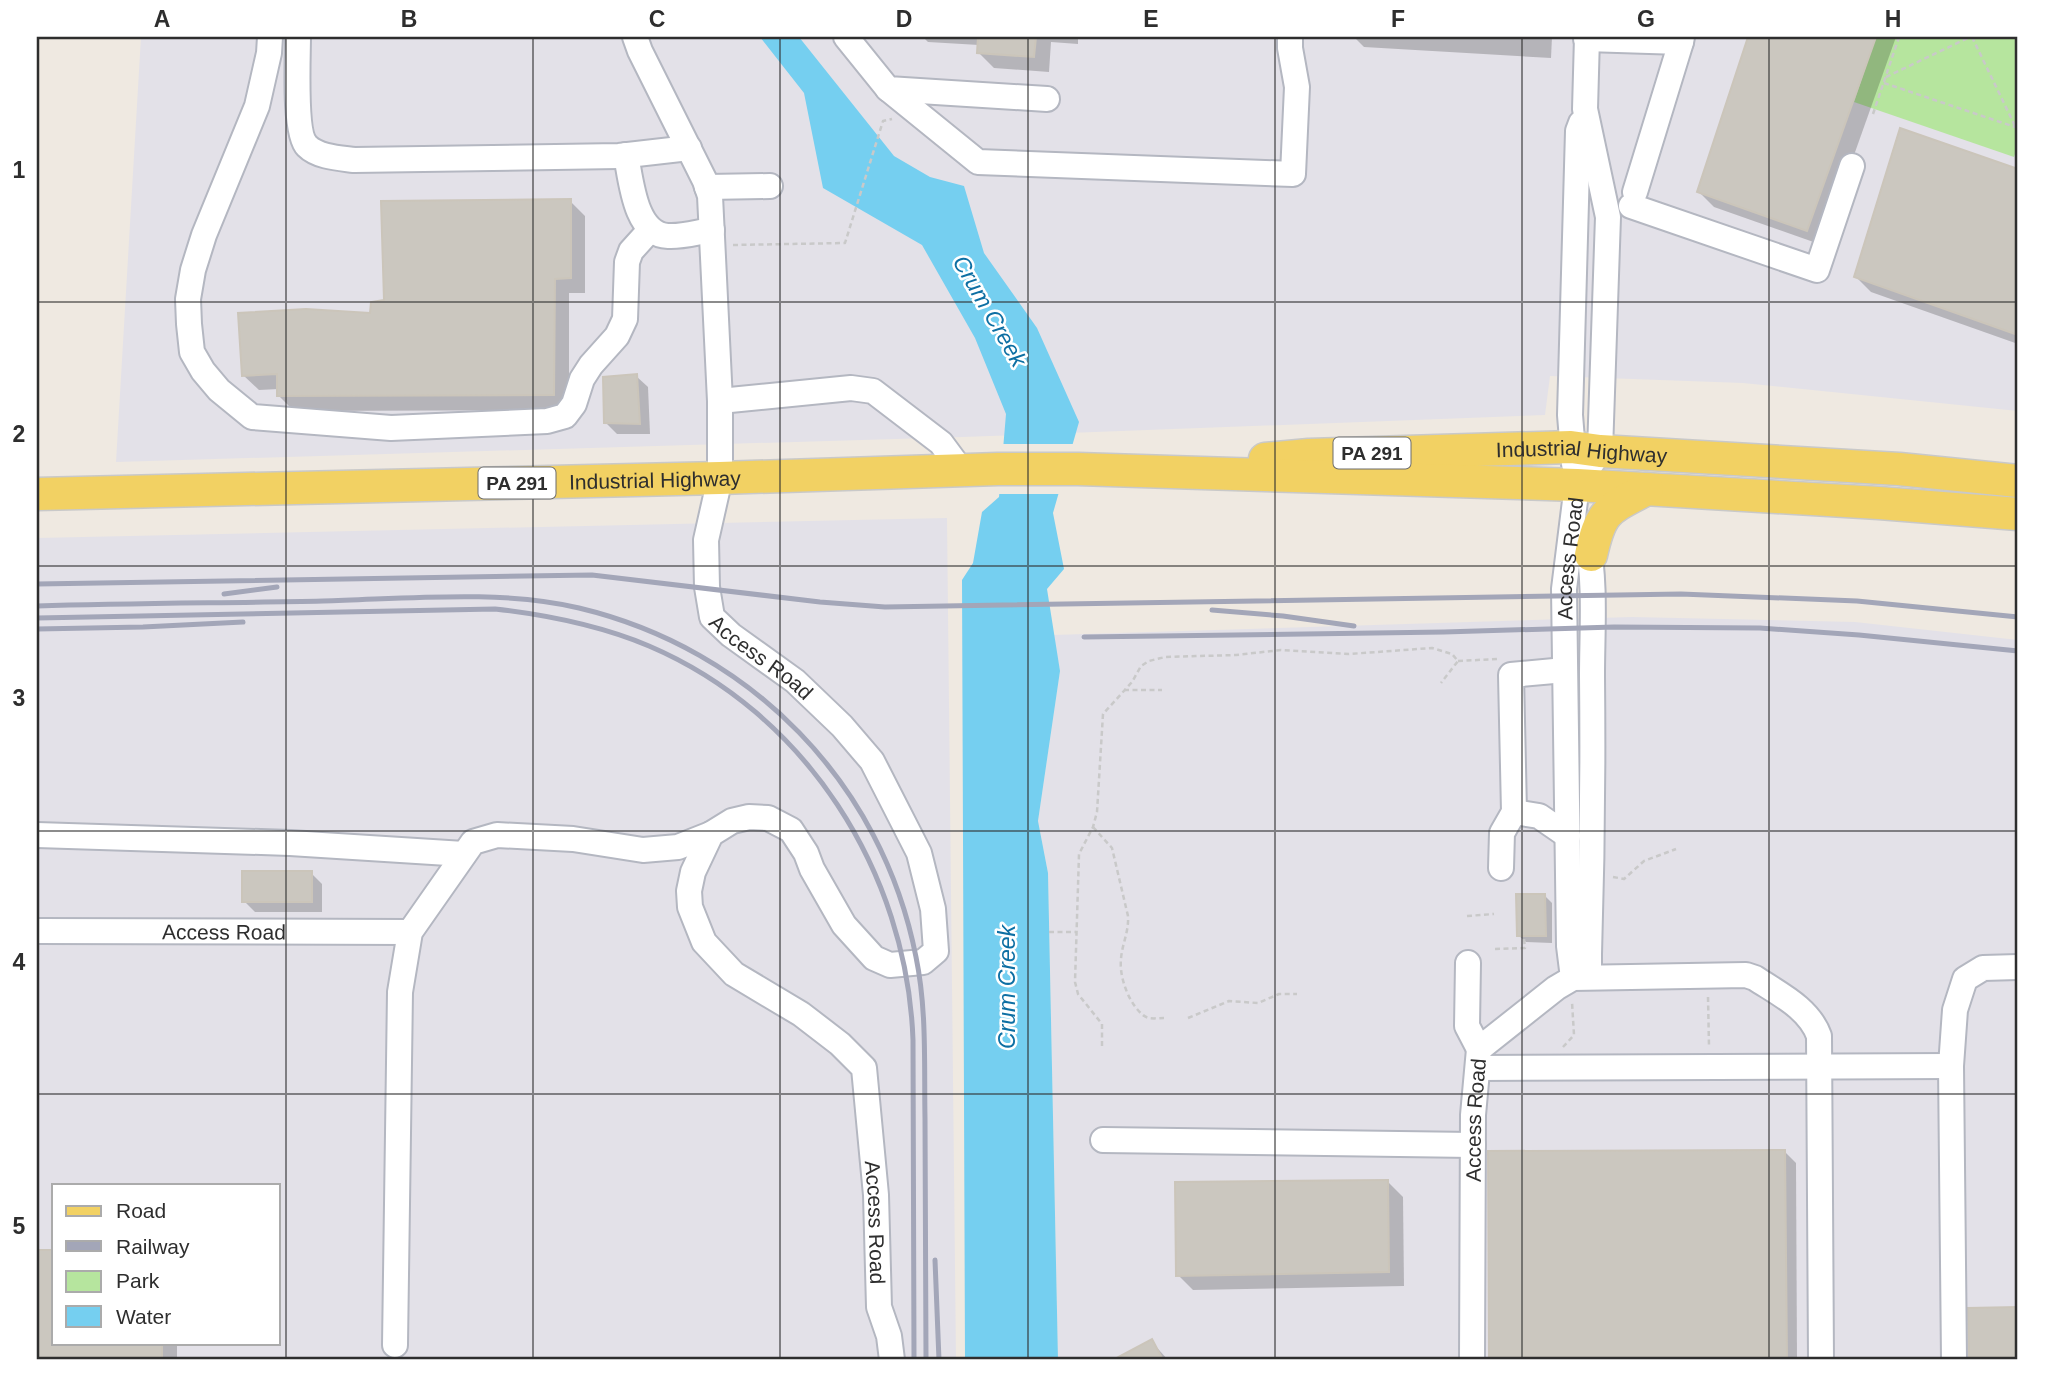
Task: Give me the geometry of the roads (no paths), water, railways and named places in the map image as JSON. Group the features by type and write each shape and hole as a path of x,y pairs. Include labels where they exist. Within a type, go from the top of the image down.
{"main road":[{"name":"Industrial Highway","path":"1145,471 1308,455 1586,449 1899,469 2018,481"},
{"name":"Industrial Highway","path":"37,494 1079,469 1577,485 2018,514"},
{"path":"1591,555 1598,524 1613,506 1647,489"}],"lane":[{"path":"270,37 257,106 204,235 188,299 192,352 219,390 252,417 391,428 547,421 565,416 574,404 582,379 617,336 625,319 627,262 631,251 650,230"},
{"path":"298,37 299,129 306,145 324,155 354,160 626,155 689,148"},
{"name":"Access Road","path":"395,1345 400,992 410,932 473,842 497,835 573,839 643,850 678,847 711,834 732,821 749,817 768,818 791,831 806,853 812,869 844,925 874,958 890,965 923,962 936,951 933,909 919,853 872,761 842,726 795,681 731,635 712,617 707,587 706,540 720,478 719,238 707,187 635,37"},
{"path":"846,37 888,89 978,162 1293,174 1297,88 1290,37"},
{"path":"1577,485 1586,449 1608,217 1585,109 1587,38 1681,39 1633,199 1817,270 1852,166"},
{"path":"888,89 1047,99"},
{"path":"626,155 635,203 650,230 666,236 719,238"},
{"path":"707,187 770,186"},
{"path":"720,401 851,388 873,391 941,443 961,470"},
{"name":"Access Road","path":"1472,1360 1473,1145 1478,1059 1556,988 1579,984 1589,968 1593,817 1591,555 1577,485"},
{"name":"Access Road","path":"1577,485 1564,589 1569,946 1579,984"},
{"path":"1501,868 1502,832 1514,812 1511,675 1565,670"},
{"path":"1514,812 1539,816 1568,826 1593,817"},
{"name":"Access Road","path":"711,834 693,872 689,891 690,907 704,942 734,974 801,1014 840,1044 864,1068 876,1195 879,1307 889,1336 892,1360"},
{"path":"37,835 464,853"},
{"name":"Access Road","path":"37,931 410,932"},
{"path":"1468,963 1467,1026 1478,1059 1951,1066"},
{"path":"1954,1360 1951,1066 1955,1010 1965,979 1983,968 2018,967"},
{"path":"1579,984 1746,975 1755,978 1799,1009 1814,1023 1819,1036 1821,1360"},
{"path":"1103,1140 1473,1145"}],"water":[{"name":"Crum Creek","path":"760,37 799,37 894,156 930,177 964,186 984,253 1037,328 1079,422 1053,513 1064,569 1047,589 1060,671 1038,821 1048,873 1058,1360 965,1360 962,580 973,563 982,512 999,497 1006,414 975,338 922,245 823,188 804,93"}],"railway":[{"path":"37,584 592,575 885,607 1681,594 1857,601 2018,617"},
{"path":"224,594 277,587"},
{"path":"37,606 452,597 549,602 579,608 641,628 699,655 752,691 799,733 840,781 873,835 899,894 916,957 924,1038 926,1360"},
{"path":"37,618 495,609 515,611 592,627 649,646 705,675 756,712 800,756 838,805 868,859 891,917 906,978 913,1040 914,1360"},
{"path":"1212,610 1354,626"},
{"path":"37,629 243,622"},
{"path":"1084,637 1614,627 1760,628 2018,651"},
{"path":"935,1260 939,1360"}]}
